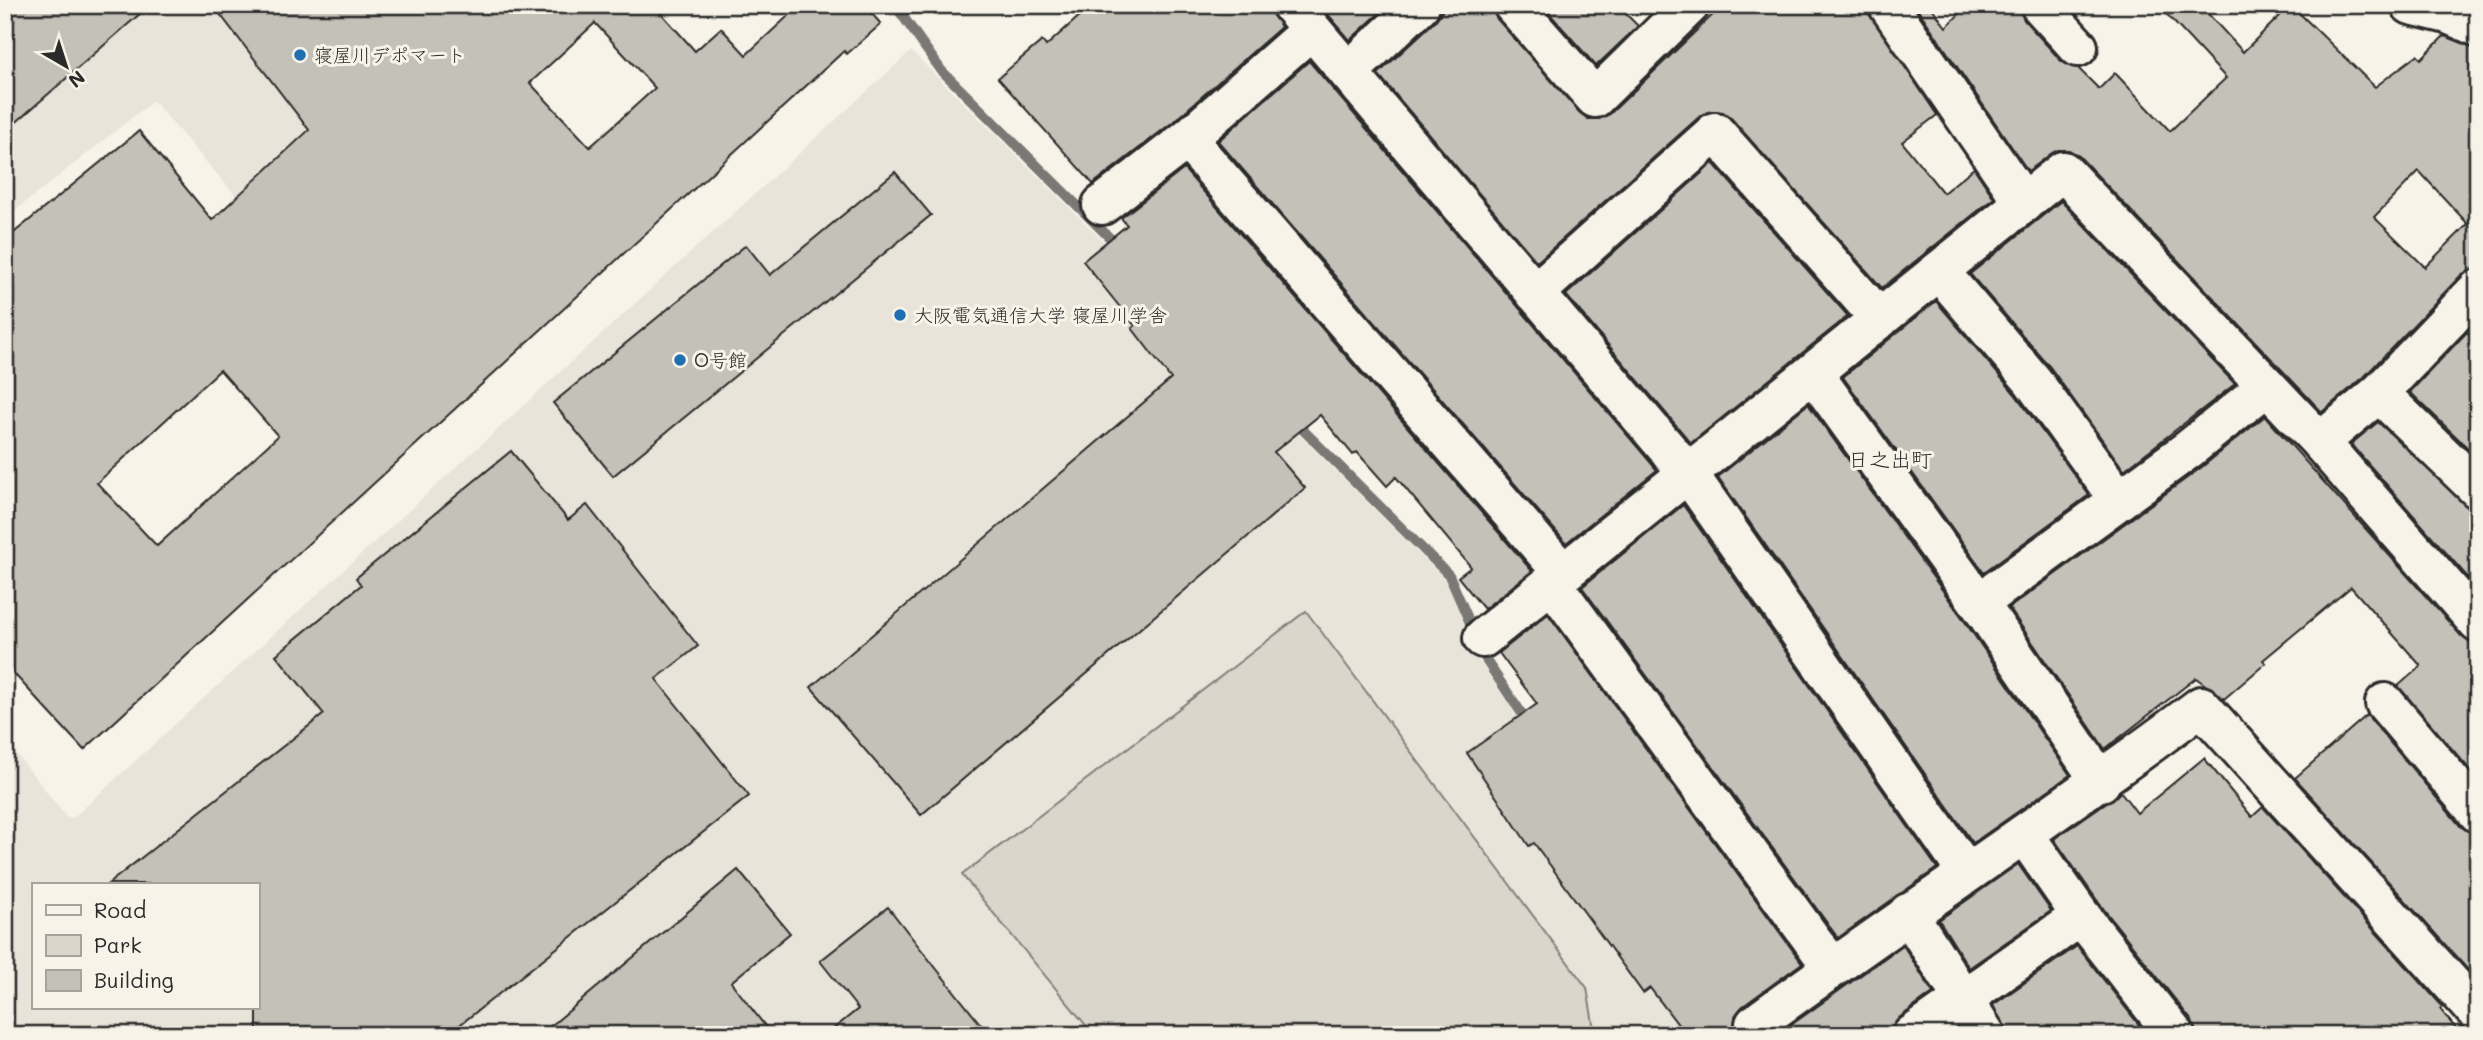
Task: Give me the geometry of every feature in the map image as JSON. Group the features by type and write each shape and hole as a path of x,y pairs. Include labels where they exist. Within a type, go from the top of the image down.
{"street":[{"path":"1348,72 1420,5"},
{"path":"1513,5 1595,99 1690,5"},
{"path":"1888,5 2024,203"},
{"path":"2040,5 2078,47"},
{"path":"2411,5 2448,14 2478,27"},
{"path":"1102,205 1187,139 1301,17 1688,473 1967,873"},
{"path":"1535,293 1715,132 1880,319"},
{"path":"1187,139 1558,578 1832,967"},
{"path":"1483,638 2063,172 2320,442 2478,623"},
{"path":"1939,271 2032,380 2119,500"},
{"path":"2320,442 2379,393 2478,289"},
{"path":"1813,373 1979,603 2101,782"},
{"path":"1979,603 2267,386"},
{"path":"2379,393 2474,477"},
{"path":"2385,703 2478,813"},
{"path":"1755,1024 1908,913 2101,782 2201,706 2477,1010"},
{"path":"2024,834 2081,916 2175,1035"},
{"path":"1908,913 1986,1035"},
{"path":"1912,1035 2081,916"}],"shaded area":[{"path":"5,5 436,5 237,197 153,101 5,219"},
{"name":"大阪電気通信大学 寝屋川学舎","path":"911,51 1446,580 1479,661 1738,1035 5,1035 5,739 67,818 74,817"}],"green space":[{"path":"1306,611 1587,988 1595,1035 1094,1035 962,875"}],"building":[{"path":"5,5 150,5 5,132"},
{"path":"213,5 654,5 695,51 721,28 746,55 800,5 864,5 881,24 847,54 844,51 84,750 5,664 5,240 139,131 212,220 309,130","holes":["595,23 655,88 590,147 530,83","220,370 278,436 157,546 97,483"]},
{"path":"1092,5 1270,5 1281,27 1173,122 1093,184 998,78 1042,41 1046,46"},
{"path":"1320,5 1388,5 1350,40"},
{"path":"1447,5 1492,5 1497,19 1588,119 1599,119 1610,114 1723,5 1866,8 1937,115 1902,142 1943,193 1974,168 1994,198 1882,288 1731,118 1723,112 1711,111 1700,116 1537,262 1378,74 1435,21"},
{"path":"1542,5 1617,5 1638,26 1596,66"},
{"path":"1915,5 1930,5 1946,27 1969,5 2019,5 2024,20 2062,62 2078,68 2099,89 2115,73 2170,131 2226,78 2158,5 2200,5 2243,52 2291,5 2375,87 2417,55 2421,59 2444,36 2478,48 2478,268 2462,274 2364,377 2322,412 2079,156 2069,150 2058,150 2028,171","holes":["2419,171 2468,224 2425,267 2374,217"]},
{"path":"1309,61 1657,470 1566,543 1218,141"},
{"path":"1713,163 1848,316 1691,443 1566,295"},
{"path":"1184,169 1532,571 1484,609 1458,577 1471,567 1396,477 1387,486 1357,452 1353,455 1320,415 1274,452 1305,488 921,815 811,687 1171,379 1132,328 1135,326 1083,261 1127,225 1121,218"},
{"name":"O号館","path":"895,172 931,215 613,476 553,403 746,245 770,275"},
{"path":"2061,201 2235,384 2124,470 2050,367 1970,274"},
{"path":"1936,301 2015,394 2089,495 1984,572 1843,377"},
{"path":"2467,332 2478,342 2478,448 2473,453 2410,392"},
{"path":"1808,404 1961,616 2070,775 1973,843 1718,477"},
{"path":"2265,416 2462,637 2478,644 2478,779 2398,686 2421,666 2351,587 2263,660 2266,663 2224,699 2196,678 2105,749 2009,608 2202,467"},
{"path":"2378,422 2478,515 2478,589 2351,444"},
{"path":"511,451 568,520 587,505 698,646 656,679 749,796 447,1035 257,1035 259,883 109,883 324,714 276,655 361,585 356,578"},
{"path":"1683,505 1937,868 1838,938 1582,587"},
{"path":"1548,614 1802,963 1742,1007 1735,1016 1736,1035 1686,1035 1650,988 1643,993 1534,843 1529,846 1467,753 1537,704 1499,653"},
{"path":"2367,715 2461,827 2478,834 2477,980 2295,778"},
{"path":"2204,758 2252,817 2263,807 2443,1007 2440,1009 2461,1035 2196,1035 2192,1021 2099,903 2054,839 2121,792 2137,813"},
{"path":"2018,864 2051,911 1969,968 1939,920"},
{"path":"738,870 790,933 731,982 772,1035 540,1035"},
{"path":"888,907 989,1035 826,1035 858,1009 820,961"},
{"path":"1903,945 1933,993 1899,1018 1891,1035 1777,1035"},
{"path":"2077,946 2147,1035 2008,1035 1993,1005"}],"waterway":[{"path":"895,5 941,70 1120,248"},
{"path":"1293,420 1449,575 1487,662 1529,724"}],"place":[{"name":"寝屋川デポマート","path":"300,55"},
{"name":"大阪電気通信大学 寝屋川学舎","path":"900,315"},
{"name":"O号館","path":"680,360"}],"district":[{"name":"日之出町","path":"1890,460"}]}
